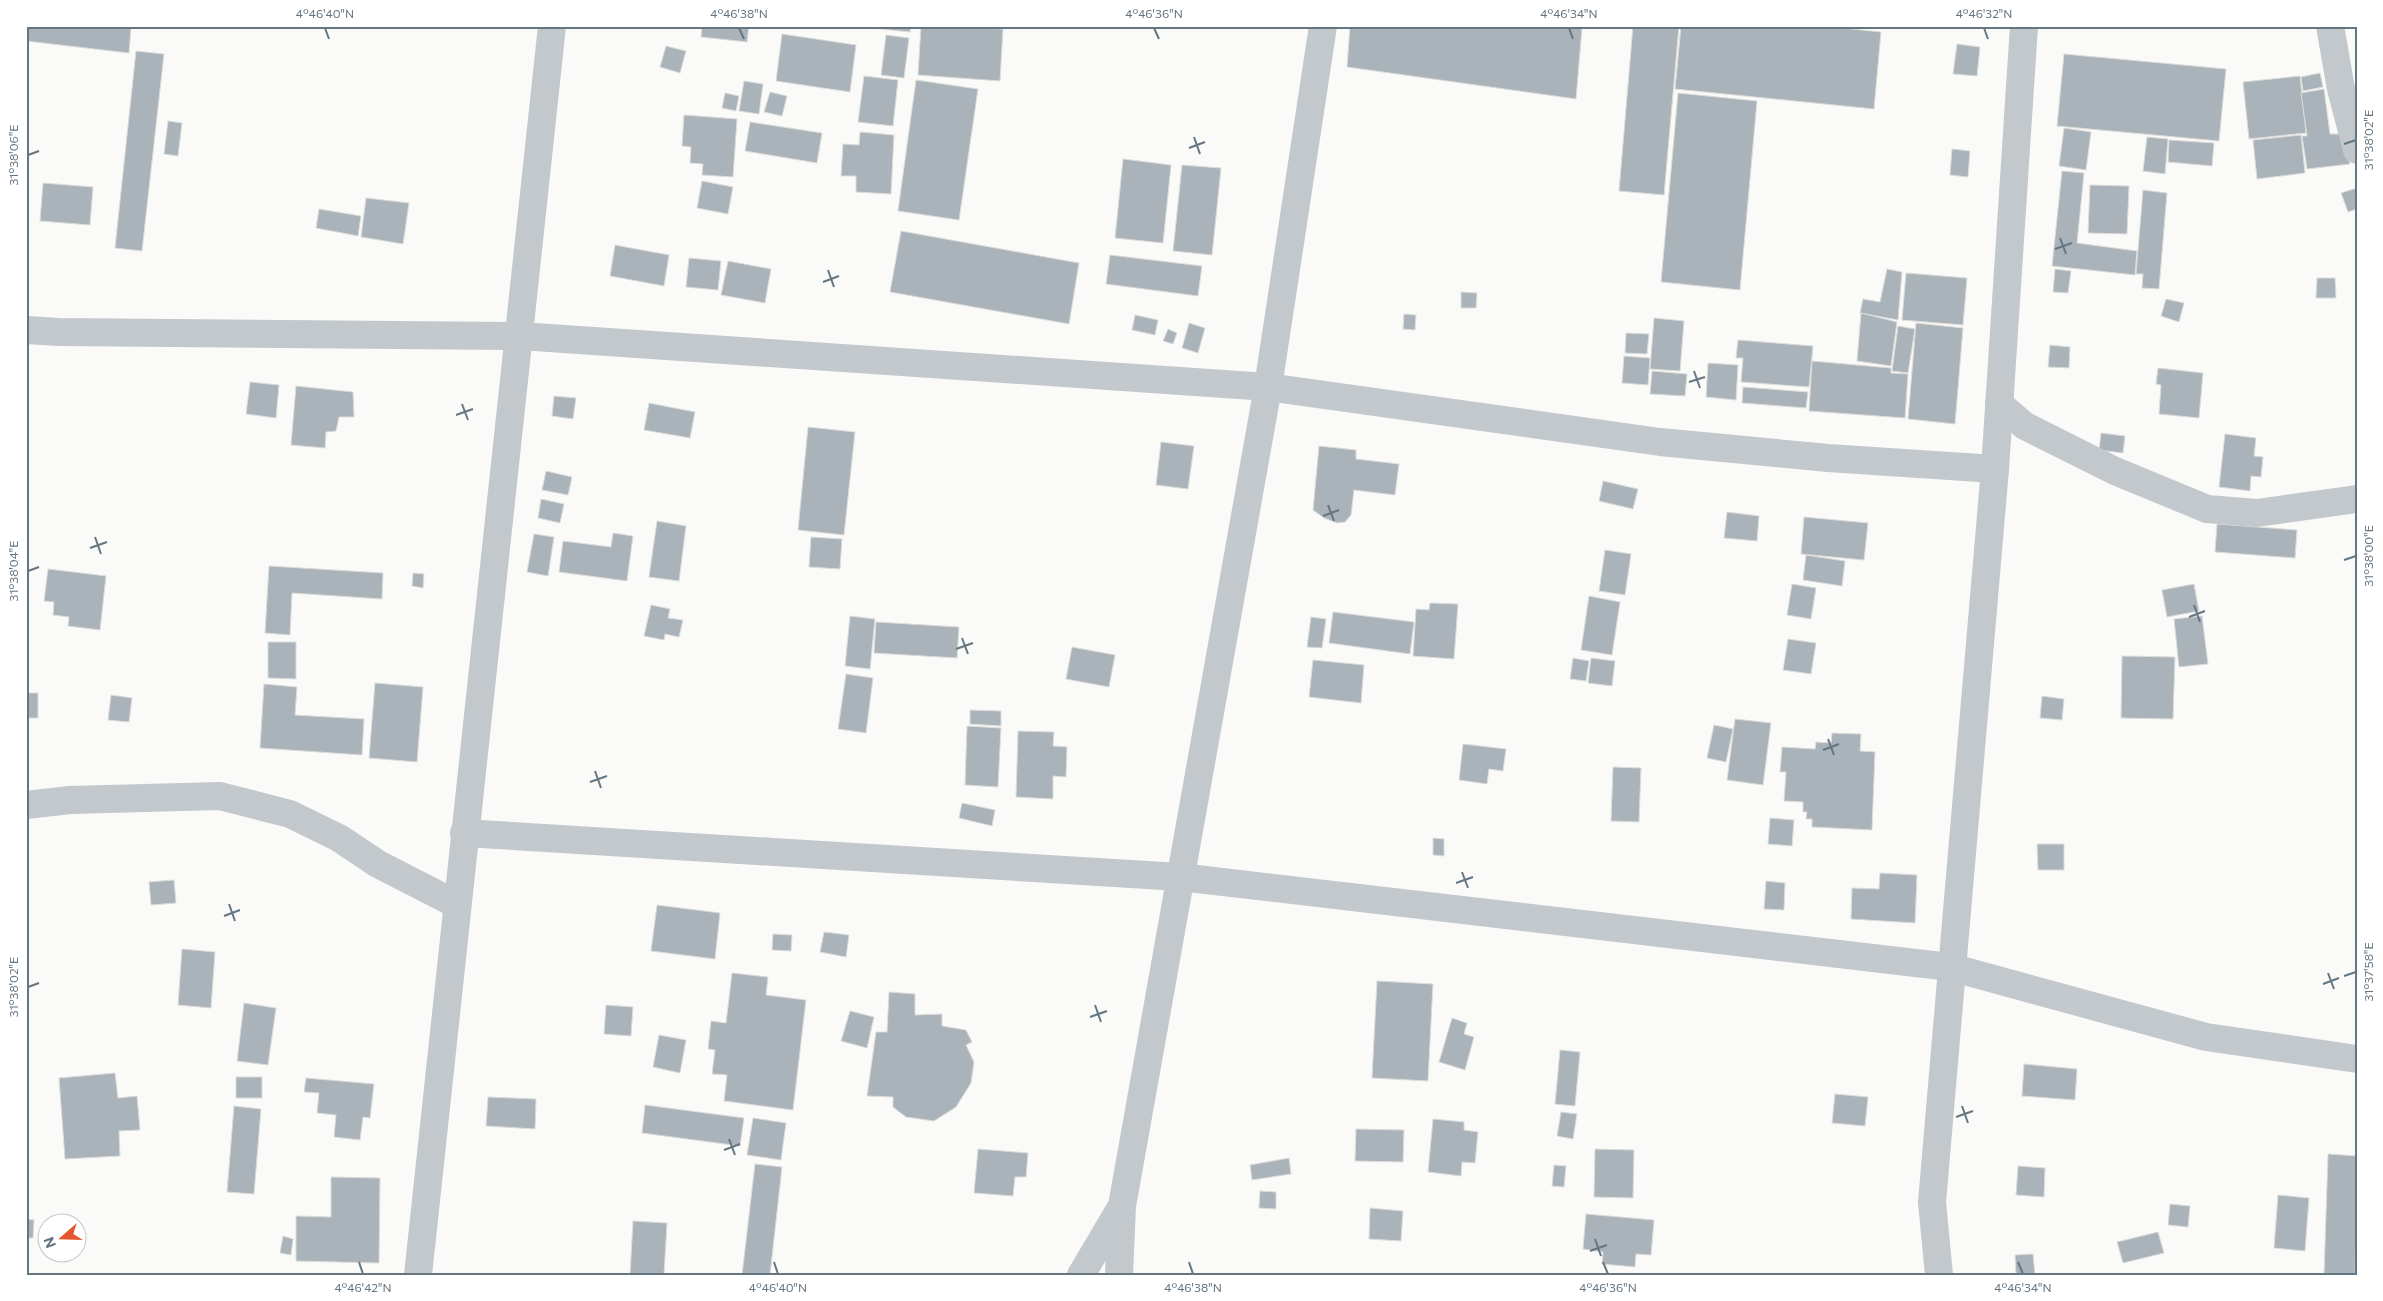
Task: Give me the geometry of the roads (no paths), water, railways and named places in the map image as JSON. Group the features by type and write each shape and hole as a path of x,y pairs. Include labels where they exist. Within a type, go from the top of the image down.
{"street":[{"path":"418,1275 456,904 520,336 552,26"},
{"path":"1119,1275 1122,1206 1268,387 1323,26"},
{"path":"1939,1275 1932,1202 1950,966 1995,470 2024,26"},
{"path":"2330,26 2341,89 2357,150"},
{"path":"26,330 58,332 520,336 1268,387 1660,442 1828,458 1995,470"},
{"path":"1999,404 2025,426 2115,471 2207,509 2257,513 2357,499"},
{"path":"26,805 70,800 220,796 298,818 339,838 378,864 456,904"},
{"path":"464,834 1180,877 1950,966 2206,1038 2357,1059"},
{"path":"1081,1275 1122,1206"}]}
